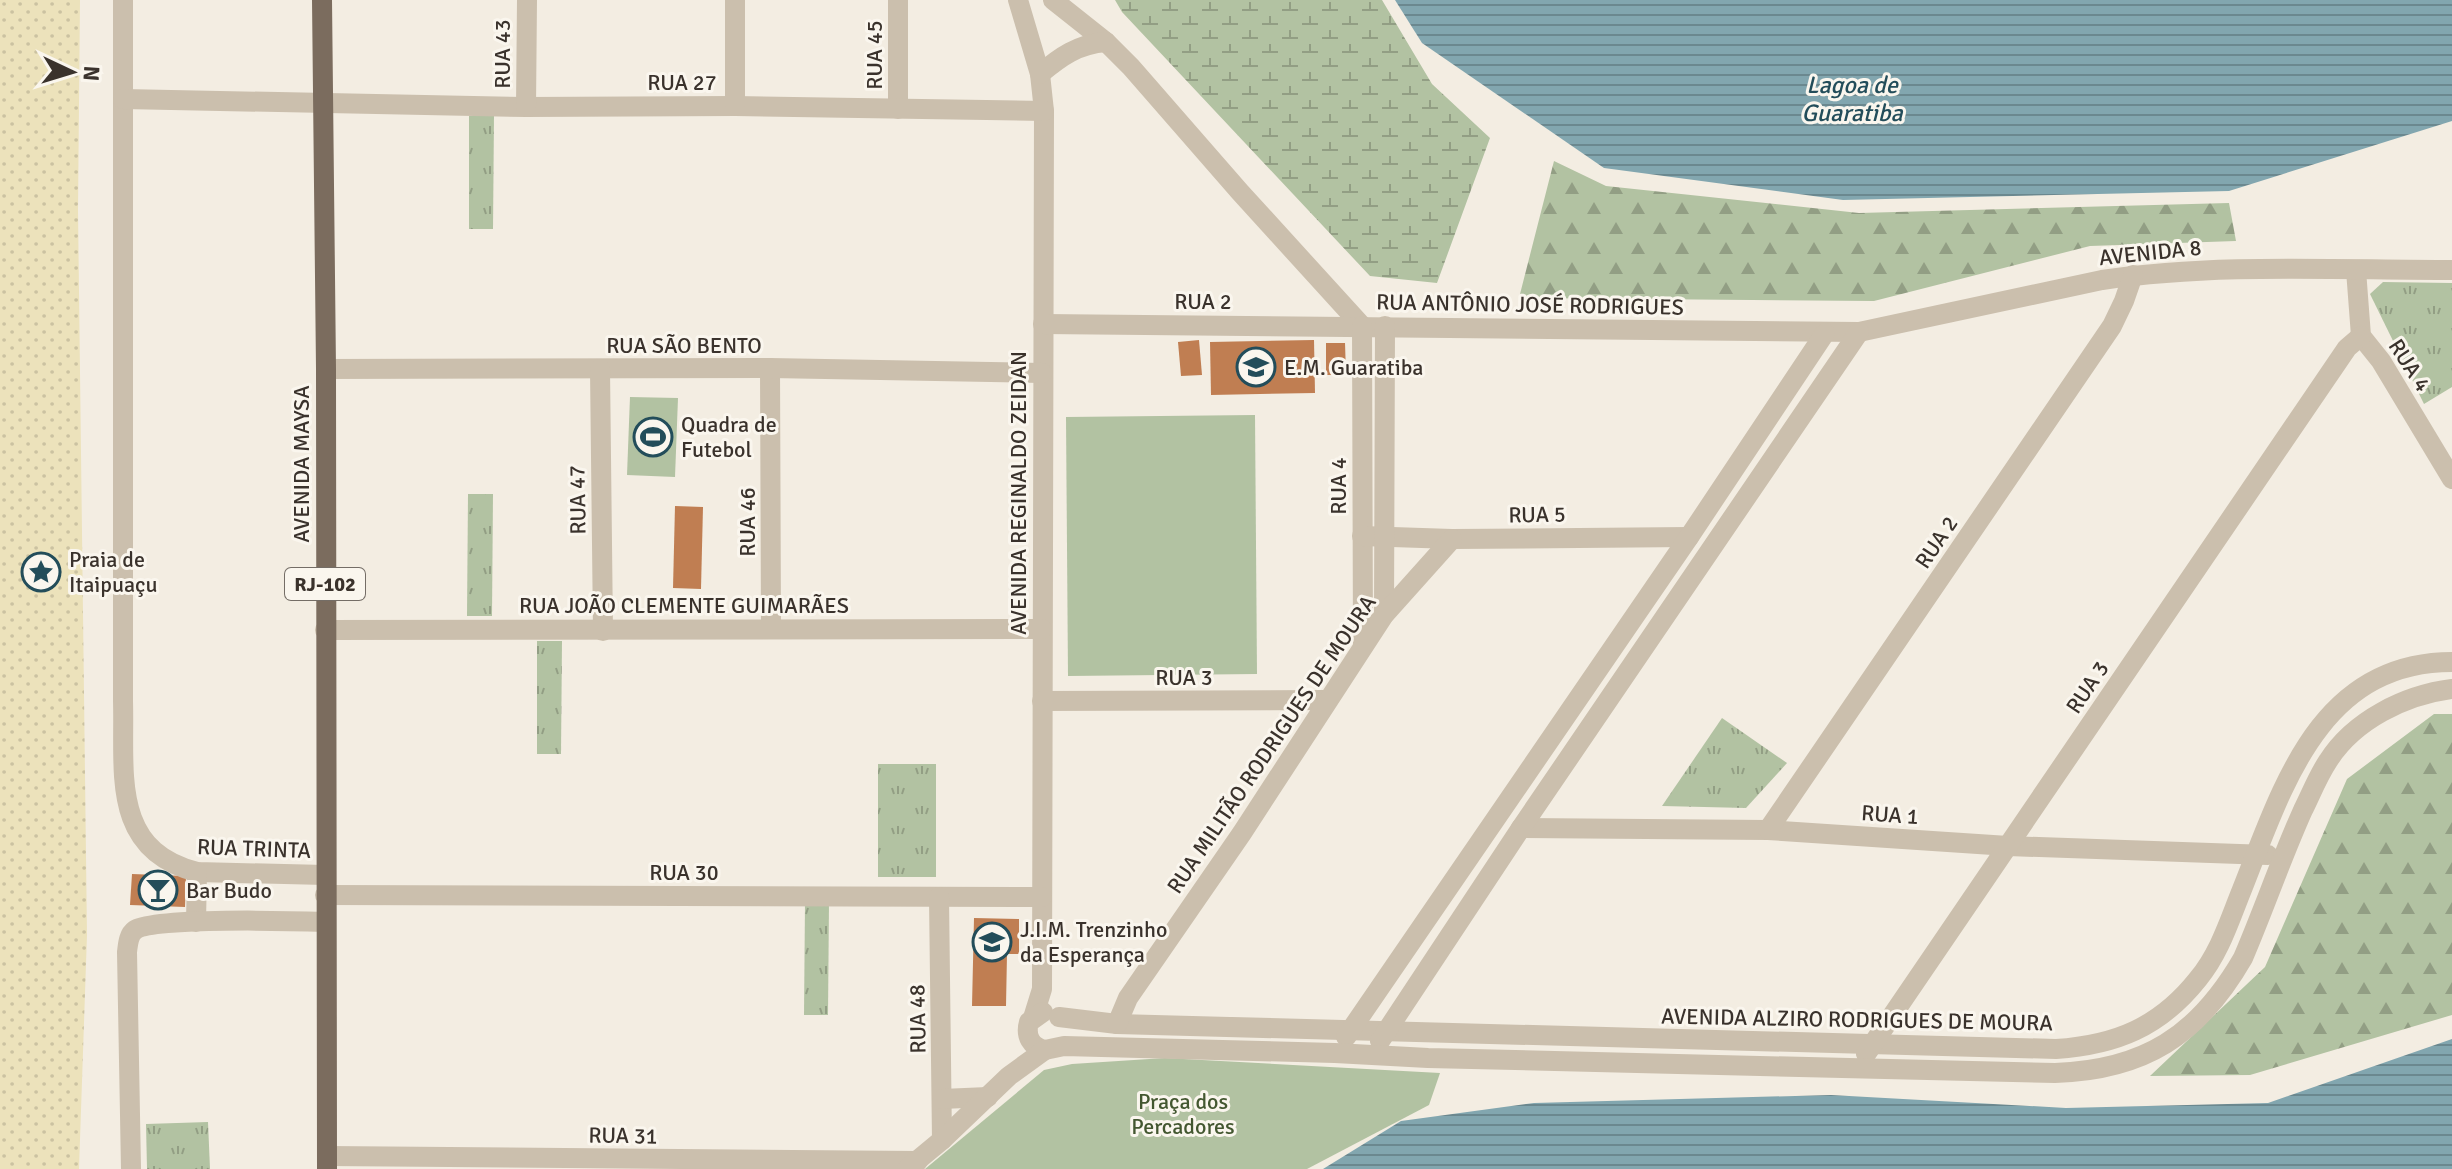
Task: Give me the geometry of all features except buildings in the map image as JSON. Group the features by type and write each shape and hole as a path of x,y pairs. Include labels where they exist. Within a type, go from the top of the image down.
{"main road":[{"name":"AVENIDA MAYSA","path":"322,0 326,369 327,1162"}],"street":[{"path":"123,0 123,99"},
{"name":"RUA 43","path":"526,107 527,0"},
{"path":"735,0 735,106"},
{"name":"RUA 45","path":"898,0 898,109"},
{"name":"AVENIDA REGINALDO ZEIDAN","path":"1009,1076 1042,989 1044,111 1040,74 1018,0"},
{"name":"RUA ANTÔNIO JOSÉ RODRIGUES","path":"1053,0 1106,42 1362,326 1859,332"},
{"path":"1040,74 1068,52 1088,44 1106,42"},
{"name":"RUA 27","path":"123,99 526,107 735,106 1044,111"},
{"name":"RUA TRINTA","path":"123,99 125,776 128,811 142,841 169,862 197,872 325,885"},
{"name":"AVENIDA 8","path":"1859,332 2133,275 2209,269 2452,270"},
{"name":"RUA 4","path":"2356,270 2361,336 2381,361 2452,479"},
{"name":"RUA 2","path":"1768,830 2112,326 2133,275"},
{"name":"RUA 2","path":"1043,324 1362,326"},
{"name":"RUA 4","path":"1362,326 1363,646"},
{"path":"1384,615 1385,326"},
{"path":"1372,1055 1521,828 1859,332"},
{"path":"1335,1053 1825,333"},
{"name":"RUA 3","path":"1857,1069 2338,361 2361,336"},
{"name":"RUA SÃO BENTO","path":"326,369 770,368 1042,373"},
{"name":"RUA 46","path":"770,368 771,628"},
{"name":"RUA 47","path":"600,369 603,631"},
{"name":"RUA 5","path":"1362,536 1452,539 1689,537"},
{"name":"RUA MILITÃO RODRIGUES DE MOURA","path":"1126,1024 1128,998 1242,833 1363,646 1384,615 1452,539"},
{"name":"RUA JOÃO CLEMENTE GUIMARÃES","path":"325,630 1042,629"},
{"name":"AVENIDA ALZIRO RODRIGUES DE MOURA","path":"1057,1016 1126,1024 1350,1031 2056,1049 2101,1044 2140,1029 2185,994 2211,961 2301,753 2316,728 2360,689 2393,670 2411,665 2452,662"},
{"path":"1050,1048 1065,1033 1057,1016 1043,1012 1030,1026 1033,1045 1050,1048 1335,1053 1857,1069 2090,1072 2119,1065 2153,1052 2189,1027 2212,1006 2232,978 2315,784 2338,747 2363,725 2397,704 2452,689"},
{"name":"RUA 3","path":"1042,701 1327,700"},
{"name":"RUA 1","path":"1521,828 1768,830 2008,846 2283,856"},
{"path":"196,922 197,872"},
{"name":"RUA 30","path":"325,885 1042,897"},
{"name":"RUA 48","path":"939,897 942,1140"},
{"path":"131,1169 127,952 131,934 146,925 326,922"},
{"name":"AVENIDA REGINALDO ZEIDAN","path":"1042,989 1057,1016"},
{"path":"1126,1024 1135,1049"},
{"path":"1428,1058 1436,1033"},
{"name":"AVENIDA REGINALDO ZEIDAN","path":"912,1165 1009,1076 1050,1048"},
{"path":"942,1099 988,1097"},
{"name":"RUA 31","path":"327,1162 912,1165"}],"green space":[{"path":"1115,0 1382,0 1432,84 1490,138 1437,283 1370,276 1122,12"},
{"path":"469,116 494,116 493,229 469,229"},
{"path":"1554,161 1606,186 1859,213 2229,203 2236,241 2090,246 1874,301 1519,298"},
{"path":"2383,282 2452,283 2452,387 2424,404 2370,294"},
{"name":"Quadra de Futebol","path":"630,397 678,398 675,477 627,475"},
{"path":"1255,415 1257,674 1068,676 1066,417"},
{"path":"468,494 493,494 492,616 467,616"},
{"path":"537,641 562,641 561,754 537,754"},
{"path":"2434,714 2452,714 2452,1015 2250,1075 2150,1076 2265,967 2347,779"},
{"path":"1722,718 1787,763 1746,808 1662,806"},
{"path":"878,764 936,764 936,877 878,877"},
{"path":"805,902 829,902 828,1015 804,1015"},
{"name":"Praça dos Percadores","path":"1165,1058 1440,1073 1429,1105 1307,1169 925,1169 1044,1070 1072,1064"},
{"path":"208,1122 210,1169 147,1169 146,1124"}],"sand":[{"name":"Praia de Itaipuaçu","path":"0,0 80,0 78,210 87,935 79,1169 0,1169"}],"water":[{"name":"Lagoa de Guaratiba","path":"1395,0 2452,0 2452,121 2229,191 1843,200 1604,168 1422,43"},
{"path":"2452,1039 2452,1169 1323,1169 1401,1121 1534,1103 1831,1095 2066,1108 2268,1103"}],"place":[{"name":"E.M. Guaratiba","path":"1256,367"},
{"name":"Quadra de Futebol","path":"653,437"},
{"name":"Praia de Itaipuaçu","path":"41,572"},
{"name":"Bar Budo","path":"158,890"},
{"name":"J.I.M. Trenzinho da Esperança","path":"992,942"}]}
